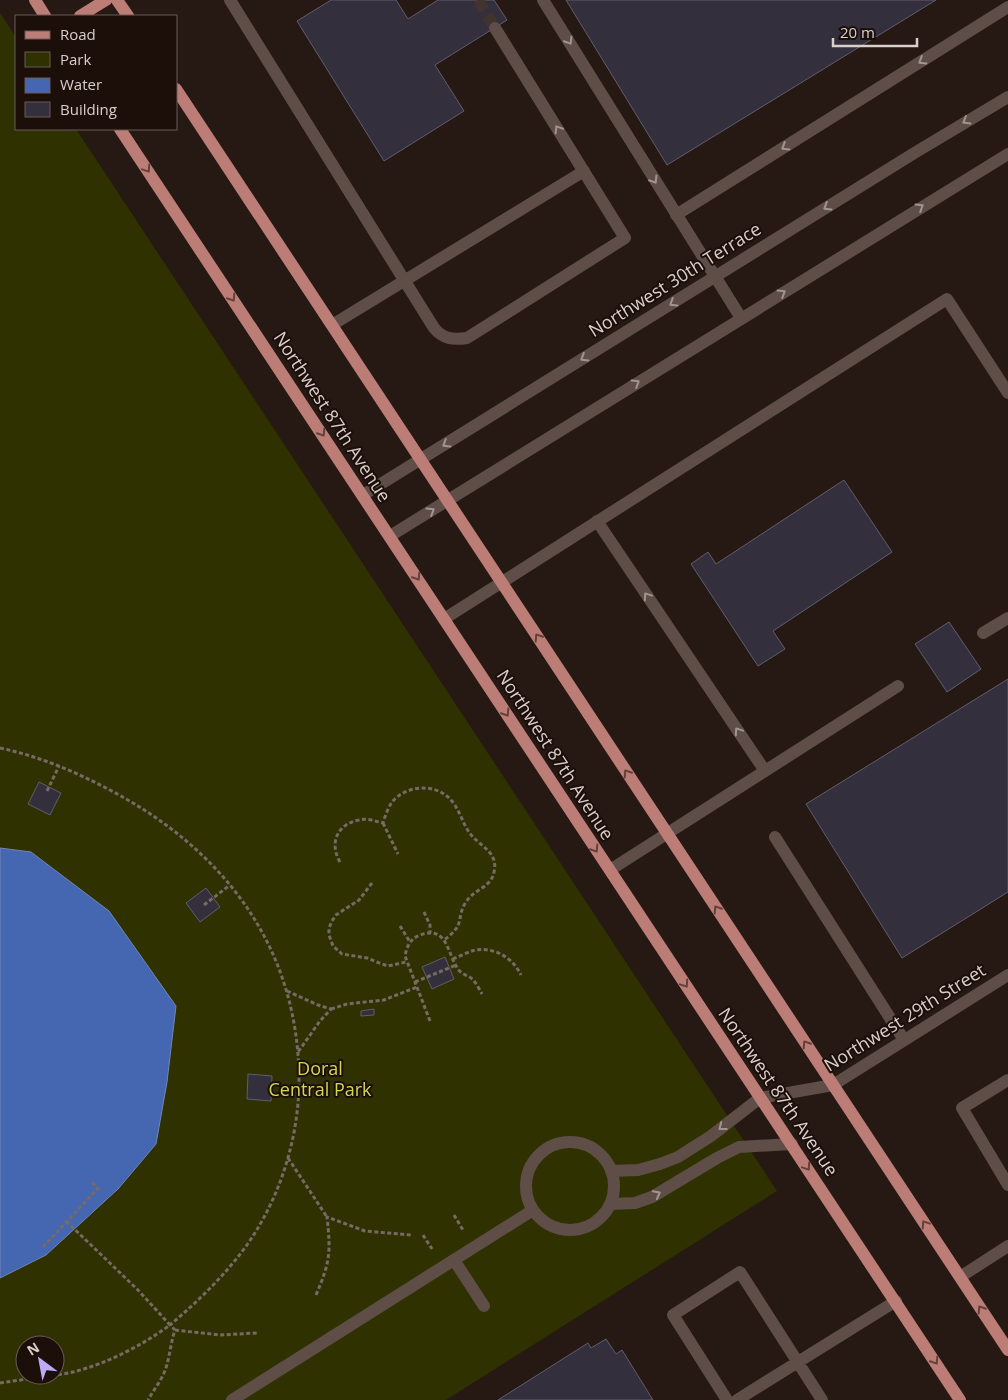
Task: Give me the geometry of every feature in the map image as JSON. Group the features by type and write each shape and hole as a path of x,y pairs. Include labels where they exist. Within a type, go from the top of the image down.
{"main road":[{"path":"35,0 44,15"},
{"path":"82,15 106,0"},
{"path":"117,0 127,15"},
{"path":"178,92 1008,1350"},
{"name":"Northwest 87th Avenue","path":"121,130 960,1400"}],"street":[{"path":"230,0 438,333 443,337 458,339 467,338 625,238 495,28"},
{"path":"543,0 741,318"},
{"path":"676,215 1008,7"},
{"name":"Northwest 30th Terrace","path":"363,496 714,277 1008,97"},
{"path":"390,536 1008,154"},
{"path":"332,325 584,171"},
{"path":"444,618 947,298 1008,393"},
{"path":"597,521 765,771"},
{"path":"983,633 1008,618"},
{"path":"610,870 898,686"},
{"path":"775,836 904,1040"},
{"name":"Northwest 29th Street","path":"760,1098 832,1085 1008,975"},
{"path":"1008,1080 962,1108 1008,1185"},
{"path":"611,1171 638,1170 678,1157 711,1136 760,1098"},
{"path":"571,1142 586,1144 608,1162 613,1176 614,1190 610,1204 602,1216 590,1225 577,1229 562,1229 548,1224 537,1216 529,1203 526,1188 528,1174 534,1161 544,1150 557,1144 571,1142"},
{"path":"610,1204 635,1203 652,1197 739,1147 792,1144"},
{"path":"232,1400 533,1210"},
{"path":"960,1277 1008,1246"},
{"path":"454,1260 484,1306"},
{"path":"727,1400 673,1315 740,1272 822,1400"},
{"path":"737,1400 896,1302"}],"path":[{"path":"0,748 59,766 81,775 125,798 166,824 203,854 230,885 258,925 271,951 286,991 294,1022 298,1053 296,1121 288,1158 268,1209 241,1253 218,1280 170,1325 120,1354 75,1371 0,1383"},
{"path":"46,791 59,766"},
{"path":"398,854 383,823 390,804 400,795 418,788 444,793 454,803 468,831 493,857 495,867 490,881 468,898 462,909 460,924 457,930 444,940"},
{"path":"340,862 334,847 336,838 343,829 353,822 366,819 383,823"},
{"path":"372,883 359,900 336,915 329,928 330,941 338,950 348,956 367,958 388,966 406,962"},
{"path":"204,905 230,885"},
{"path":"424,912 428,918 430,933"},
{"path":"400,926 410,942"},
{"path":"430,1020 406,962 406,948 414,937 430,933 437,934 444,940 461,973 472,979 482,994"},
{"path":"453,959 475,950 492,950 506,956 516,966 521,975"},
{"path":"415,982 456,965"},
{"path":"298,1053 331,1009 347,1004 384,1000 417,987"},
{"path":"286,991 331,1009"},
{"path":"288,1158 328,1217 330,1254 327,1269 316,1295"},
{"path":"44,1247 98,1188 90,1181"},
{"path":"454,1216 466,1234"},
{"path":"328,1217 365,1231 412,1235"},
{"path":"67,1222 138,1290 175,1330 220,1335 257,1333"},
{"path":"423,1235 435,1253"},
{"path":"148,1400 164,1373 175,1330"}],"green space":[{"name":"Doral Central Park","path":"0,13 15,36 15,130 77,130 777,1191 446,1400 0,1400"}],"water":[{"path":"0,848 31,852 109,911 176,1006 167,1082 156,1144 118,1189 46,1255 0,1278"}],"building":[{"path":"331,0 396,0 408,19 438,0 494,0 507,20 435,65 464,111 384,161 297,21"},
{"path":"566,0 936,0 667,165"},
{"path":"844,480 892,552 773,631 785,649 758,666 691,564 708,552 716,564"},
{"path":"949,622 981,669 947,692 915,644"},
{"path":"1008,679 1008,892 902,958 806,804"},
{"path":"39,782 61,793 50,815 28,804"},
{"path":"206,888 220,907 200,922 186,903"},
{"path":"445,957 454,979 432,989 422,967"},
{"path":"374,1009 374,1015 361,1016 361,1011"},
{"path":"248,1074 272,1076 271,1101 247,1099"},
{"path":"606,1339 616,1354 622,1350 653,1400 498,1400 588,1343 591,1348"}],"tunnel":[{"path":"478,0 495,28"}]}
